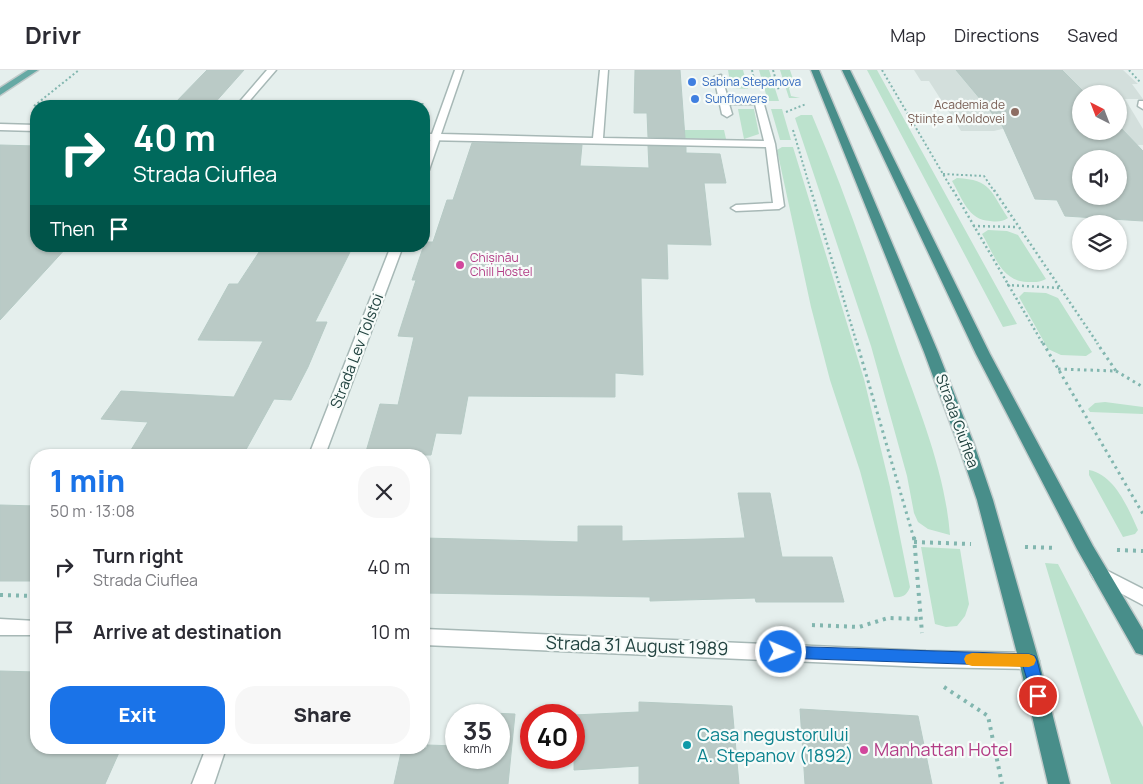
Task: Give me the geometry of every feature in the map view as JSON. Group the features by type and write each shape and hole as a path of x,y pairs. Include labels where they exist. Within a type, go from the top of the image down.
{"highway":[{"name":"Strada Ciuflea","path":"815,70 931,352 966,444 985,500 1029,660 1060,784"},
{"path":"846,70 983,354 1100,574 1143,647"}],"main road":[{"path":"0,92 34,70"}],"street":[{"path":"245,100 272,70"},
{"path":"430,153 459,70"},
{"path":"598,140 604,70"},
{"path":"718,77 727,114"},
{"path":"724,101 759,101 770,144 779,206 736,208"},
{"path":"4,127 30,128"},
{"path":"430,138 770,144"},
{"name":"Strada Lev Tolstoi","path":"319,449 395,252"},
{"path":"1100,574 1143,598"},
{"path":"0,627 30,628"},
{"name":"Strada 31 August 1989","path":"430,638 926,659 1029,660"},
{"path":"202,784 214,754"}],"path":[{"path":"40,100 79,70"},
{"path":"773,70 781,97"},
{"path":"882,70 1143,514"},
{"path":"786,112 806,104"},
{"path":"784,106 789,120"},
{"path":"4,127 30,107"},
{"path":"792,128 913,530 922,640"},
{"path":"942,174 984,176 1116,371 1143,387"},
{"path":"973,226 1019,227"},
{"path":"1007,285 1060,288"},
{"path":"1058,369 1116,371"},
{"path":"914,542 963,544"},
{"path":"1032,547 1056,548"},
{"path":"1123,551 1143,551"},
{"path":"0,594 30,596"},
{"path":"938,682 988,716 1002,784"}],"shaded area":[{"name":"Academia de Științe a Moldovei","path":"914,70 1123,70 1138,84 1132,84 1143,99 1128,99 1128,85 1072,85 1072,139 1010,127 994,131 961,131 929,81 921,81"},
{"name":"Academia de Științe a Moldovei","path":"1128,104 1143,129 1143,145 1097,144 1077,140 1128,140"}],"green space":[{"path":"728,70 743,70 748,89 731,88"},
{"path":"759,70 769,70 779,101 768,101"},
{"path":"780,70 790,70 796,88 789,88 791,96 800,98 789,98"},
{"path":"867,70 877,70 1017,324 1003,327"},
{"path":"738,109 754,109 759,134 744,139"},
{"path":"771,109 782,109 791,140 780,140"},
{"path":"801,115 812,115 858,233 930,442 943,488 950,535 928,529 918,522 914,513 907,476 871,346 795,118"},
{"path":"673,130 724,130 726,139 680,138 675,135"},
{"path":"782,147 793,147 864,379 890,487 910,587 906,594 900,597 894,597 860,471 830,380 811,307 777,150"},
{"path":"957,178 969,179 984,184 993,194 1008,218 995,222 976,217 966,207 952,181"},
{"path":"988,230 1007,231 1018,235 1046,279 1039,282 1027,282 1011,277 1004,272 982,234"},
{"path":"1024,292 1046,293 1058,298 1092,352 1086,356 1061,355 1048,349 1019,297"},
{"path":"1105,402 1143,407 1143,414 1090,412 1088,409 1095,403"},
{"path":"1089,470 1106,478 1120,494 1138,530 1135,534 1123,537 1089,475"},
{"path":"921,547 960,549 969,604 965,616 957,626 946,627 935,624"},
{"path":"1045,563 1058,564 1143,727 1143,784 1111,784"}],"building":[{"path":"207,70 244,70 217,100 178,100"},
{"path":"635,70 680,70 685,138 648,137 647,113 634,113"},
{"path":"956,70 1062,70 1077,85 1072,85 1072,140 1128,140 1128,135 1143,151 1143,221 1127,220 1127,215 1065,216 1057,200 1035,199 1002,125"},
{"path":"472,143 582,145 580,166 649,168 648,146 686,147 686,153 720,154 726,183 704,183 711,245 667,244 668,279 641,278 643,375 615,373 615,397 468,396 461,434 436,433 431,455 430,449 367,449 380,404 398,405 414,337 398,336 416,280 412,280 422,252 430,252 430,242 433,242 447,200 453,200"},
{"path":"0,145 30,146 30,252 62,252 0,320"},
{"path":"259,252 350,252 315,322 327,322 308,367 291,400 274,399 246,449 132,449 148,422 101,419 121,391 234,397 263,341 198,340 229,284 238,284"},
{"path":"738,493 770,493 782,557 832,557 844,602 756,602 755,598 650,601 650,597 430,593 430,538 578,542 578,526 622,526 622,541 745,538"},
{"path":"0,505 30,506 30,581 0,581"},
{"path":"0,671 30,672 30,754 118,754 105,784 0,784"},
{"name":"Casa negustorului A. Stepanov (1892)","path":"639,702 732,706 739,784 639,784 639,766 574,770 585,769 585,714 639,712"},
{"name":"Manhattan Hotel","path":"800,709 918,716 932,784 805,784"},
{"path":"510,714 515,714 510,764"},
{"path":"430,745 445,746 445,769 510,769 508,784 394,784 401,754 430,754"}],"slow traffic":[{"path":"972,659 1029,660"}],"place":[{"name":"Sabina Stepanova","path":"692,82"},
{"name":"Sunflowers","path":"695,99"},
{"name":"Academia de Științe a Moldovei","path":"1015,112"},
{"name":"Chișinău Chill Hostel","path":"460,265"},
{"name":"Casa negustorului A. Stepanov (1892)","path":"687,745"},
{"name":"Manhattan Hotel","path":"864,750"}],"route":[{"path":"781,652 926,659 1029,660 1038,696"}]}
